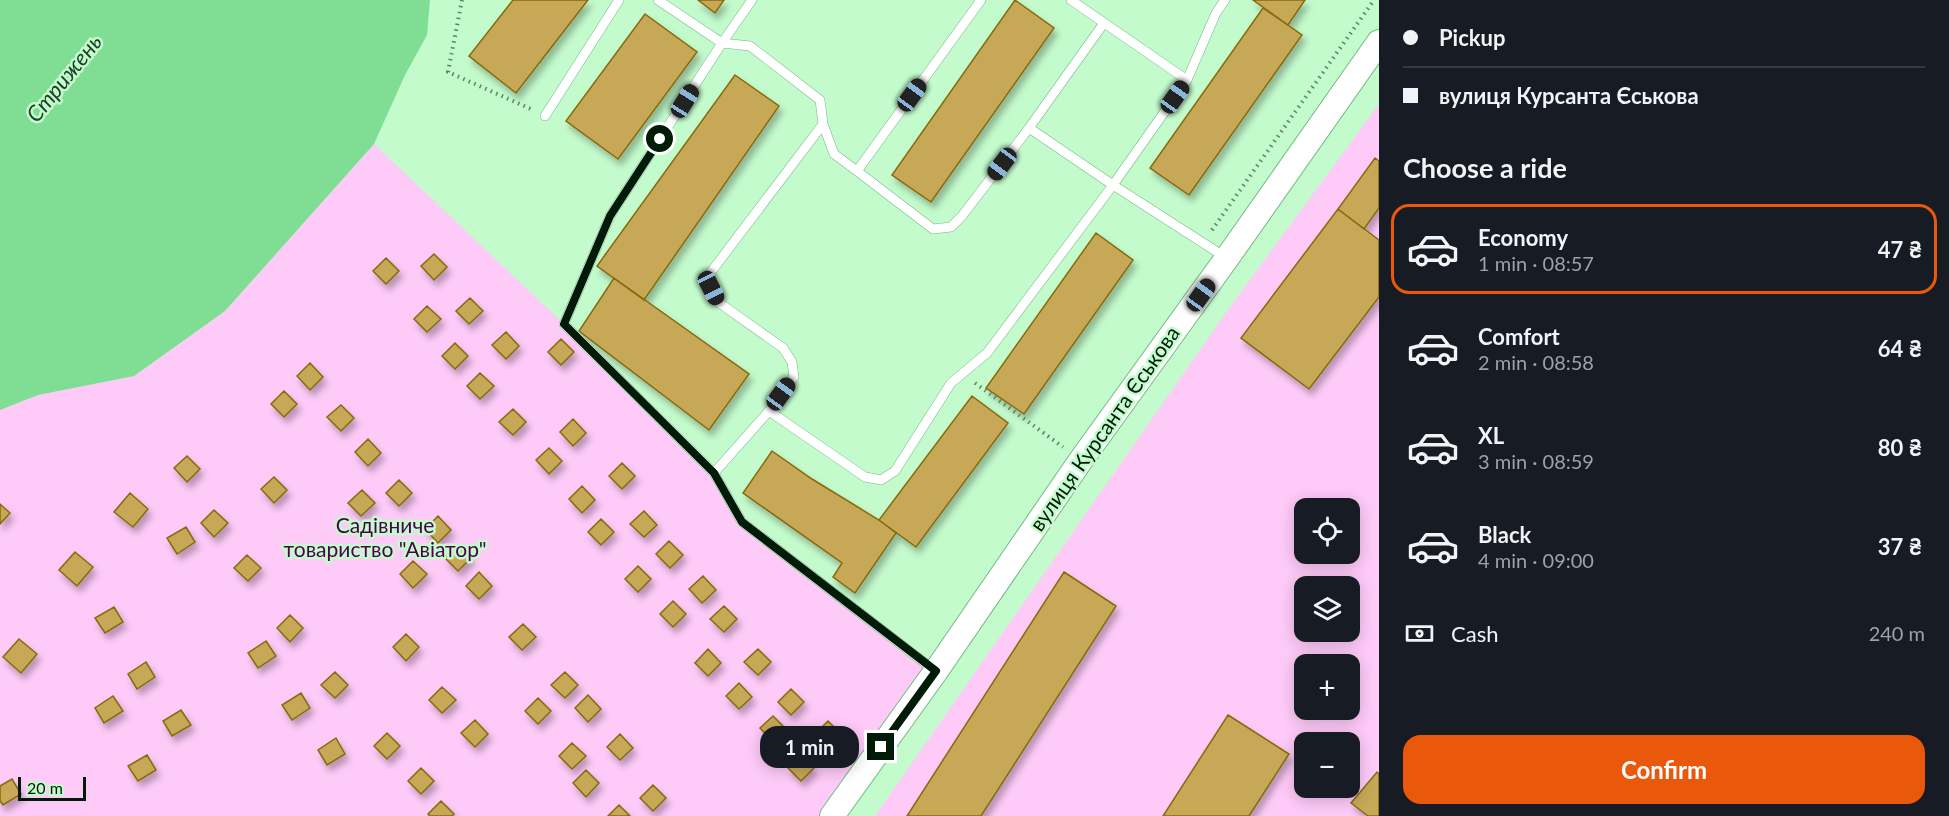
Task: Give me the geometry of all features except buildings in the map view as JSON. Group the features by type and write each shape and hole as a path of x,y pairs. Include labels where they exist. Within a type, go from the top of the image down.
{"street":[{"name":"вулиця Курсанта Єськова","path":"832,816 936,671 1081,460 1379,42"}],"lane":[{"path":"545,116 619,0"},
{"path":"658,0 722,43 750,46 820,100 823,124 834,154 933,229 951,227 962,216 1029,128 1104,23"},
{"path":"752,0 610,216 564,324 714,473 742,522 936,671"},
{"path":"857,171 981,0"},
{"path":"1071,0 1187,80"},
{"path":"769,411 865,477 881,480 895,471 951,383 987,353 1187,80 1216,14 1226,0"},
{"path":"714,473 769,411 794,378 792,362 783,348 718,302 711,288 711,272 823,124"},
{"path":"1029,128 1227,258"}],"path":[{"path":"462,0 448,72 545,116"},
{"path":"1203,243 1374,0"},
{"path":"962,374 1081,460"}],"green space":[{"path":"1379,104 1379,816 875,816 1227,311"},
{"name":"Садівниче товариство \"Авіатор\"","path":"374,144 564,324 714,473 743,522 936,671 832,816 0,816 0,410 38,395 134,376 225,311"}],"water":[{"name":"Стрижень","path":"0,0 430,0 427,35 405,75 374,144 225,311 134,376 38,395 0,410"}],"route":[{"path":"660,139 610,216 564,324 714,473 742,522 936,671 881,747"}]}
